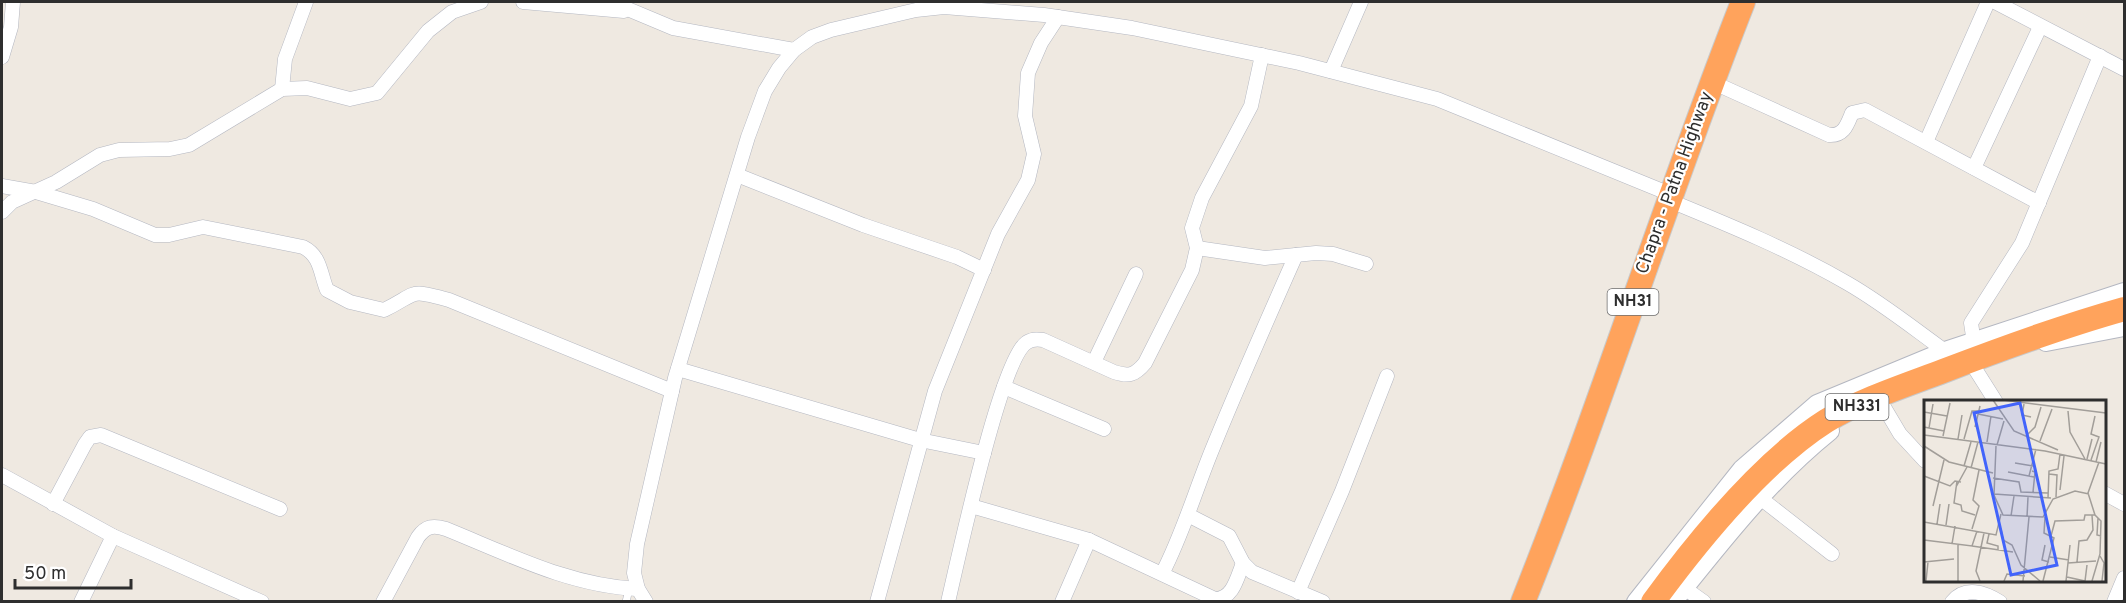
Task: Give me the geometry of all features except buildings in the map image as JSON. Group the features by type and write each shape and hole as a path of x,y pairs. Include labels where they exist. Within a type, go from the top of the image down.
{"highway":[{"name":"Chapra - Patna Highway","path":"1523,602 1586,439 1669,197 1743,2"},
{"name":"NH331","path":"1653,602 1722,516 1788,449 1827,420 1898,388 2060,327 2124,309"}],"street":[{"path":"2,57 11,27 13,2"},
{"path":"282,89 287,51 306,2"},
{"path":"2,212 12,202 36,192 109,151 180,148 189,145 282,89 308,88 350,99 377,93 428,31 452,12 481,2"},
{"path":"523,2 632,12"},
{"path":"611,2 689,32 753,41 794,50"},
{"path":"1331,71 1361,2"},
{"path":"1926,142 1988,2"},
{"path":"1995,2 2124,69"},
{"path":"631,593 637,544 672,391 737,175 765,91 779,68 794,50 812,38 831,30 916,10 968,8 1058,17 1132,28 1331,71 1463,109 1669,197 1769,243 1847,283 1945,351"},
{"path":"877,602 935,391 998,234 1028,180 1033,165 1034,154 1025,116 1028,73 1041,43 1058,17"},
{"path":"1974,168 2040,27"},
{"path":"948,602 984,453 1004,387 1019,351 1024,344 1034,339 1043,340 1126,376 1136,374 1145,363 1192,270 1197,248 1192,228 1202,198 1251,106 1262,55"},
{"path":"1974,343 1971,323 2022,243 2100,56"},
{"path":"1712,82 1829,135 1838,135 1844,131 1852,113 1859,110 1926,142 2039,203"},
{"path":"737,175 863,225 957,257 984,270"},
{"path":"2,186 36,192 93,209 155,235 169,235 203,226 303,247 312,251 317,259 327,290 350,302 384,310 412,292 449,300 672,391"},
{"path":"1197,248 1258,258 1334,254 1366,264"},
{"path":"1163,572 1188,515 1214,443 1296,255"},
{"path":"1094,362 1136,274"},
{"path":"1636,602 1742,469 1817,404 1945,351 2124,292"},
{"path":"1704,602 1678,595 1759,497 1805,452 1835,427 1881,402 1972,364 2045,343 2124,327"},
{"path":"1972,364 1995,400"},
{"path":"678,369 920,440 984,453"},
{"path":"1298,592 1346,482 1387,376"},
{"path":"1004,387 1104,429"},
{"path":"1881,402 1900,434 1924,461"},
{"path":"53,504 85,444 90,438 101,435 280,509"},
{"path":"2,475 113,536 262,602"},
{"path":"2105,495 2124,504"},
{"path":"1759,497 1832,554"},
{"path":"971,506 1089,540 1163,572 1201,593 1224,599 1229,594 1243,563"},
{"path":"1188,515 1229,536 1243,563 1262,578 1323,602"},
{"path":"383,602 418,537 426,528 433,526 446,529 567,578 631,593 646,602"},
{"path":"81,602 113,536"},
{"path":"1062,602 1089,540"},
{"path":"2115,602 2124,578"},
{"path":"1954,598 1958,582"},
{"path":"1954,598 1967,592 1980,592 2000,602"}]}
